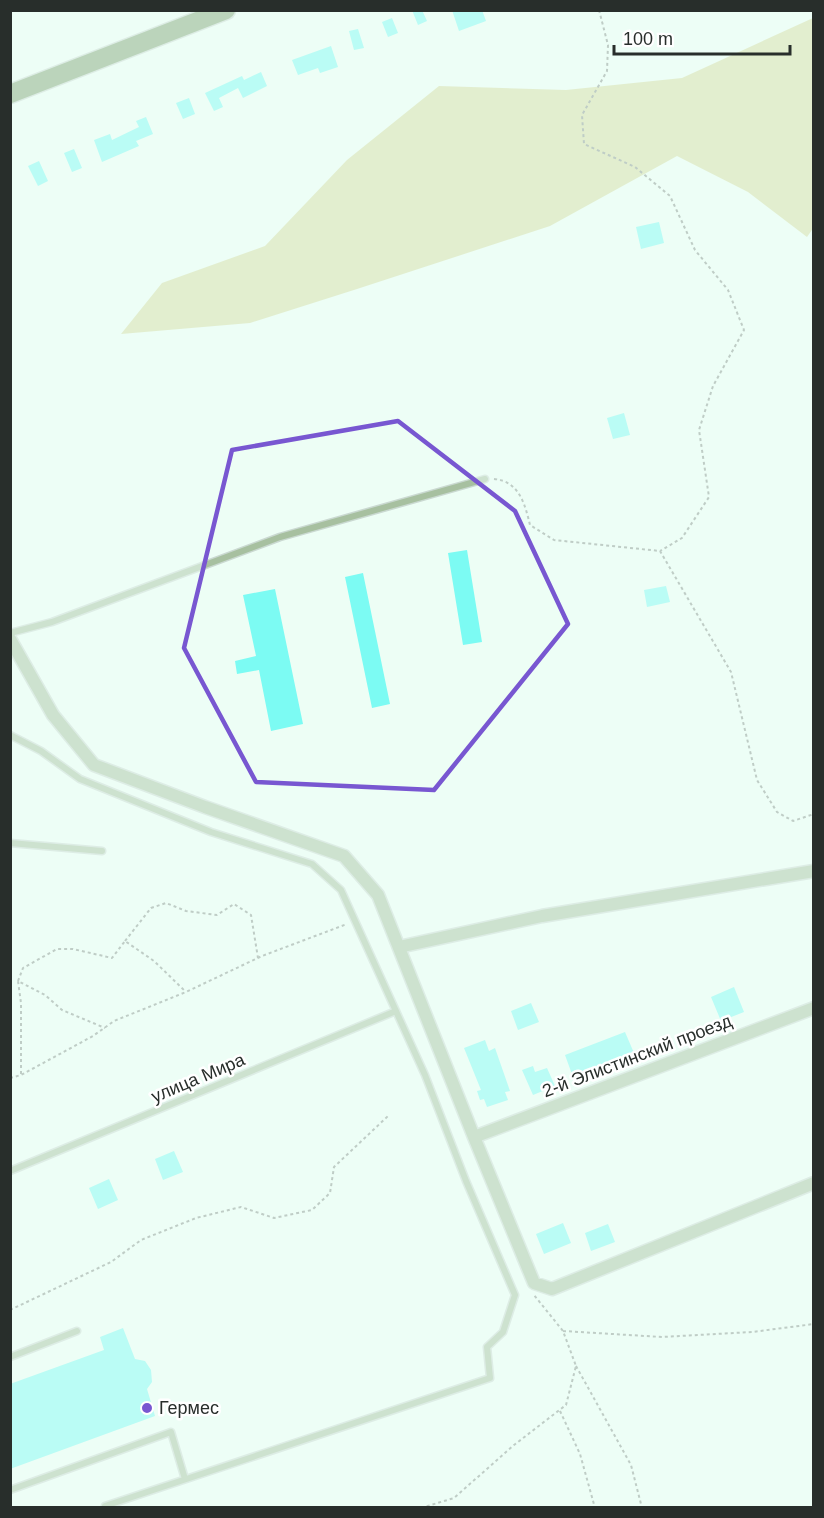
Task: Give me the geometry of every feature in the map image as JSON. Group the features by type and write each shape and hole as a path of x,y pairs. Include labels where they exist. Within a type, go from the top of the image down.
{"street":[{"path":"10,94 226,10"},
{"path":"10,639 53,715 94,765 344,856 378,895 534,1282 552,1290 813,1183"},
{"path":"399,947 542,915 813,871"},
{"name":"2-й Элистинский проезд","path":"474,1137 813,1008"}],"lane":[{"path":"10,633 52,622 280,537 485,479"},
{"path":"10,735 41,751 80,779 211,832 312,864 341,890 425,1075 466,1181 515,1295 503,1332 487,1347 490,1378 105,1506"},
{"path":"10,843 102,851"},
{"name":"улица Мира","path":"10,1170 396,1011"},
{"path":"10,1358 78,1331"},
{"path":"10,1490 171,1432 185,1479"}],"path":[{"path":"485,479 504,480 524,499 530,525 554,540 660,551 682,538 709,497 699,430 713,386 744,330 728,290 695,250 670,196 635,167 584,144 582,115 607,71 608,45 599,10"},
{"path":"660,551 731,672 757,780 777,812 793,821 813,814"},
{"path":"21,1075 21,1003 18,981 23,968 57,949 73,949 112,958 151,908 166,903 186,911 217,915 234,904 251,915 258,958"},
{"path":"10,1078 21,1075 93,1036 114,1021 186,992 258,958 355,921"},
{"path":"125,941 154,961 186,992"},
{"path":"18,981 45,995 62,1010 105,1028"},
{"path":"10,1310 111,1262 141,1240 196,1218 241,1207 274,1218 312,1210 330,1193 334,1167 388,1116"},
{"path":"528,1288 563,1331 576,1366 631,1465 642,1508"},
{"path":"563,1331 662,1337 752,1332 813,1324"},
{"path":"421,1508 454,1498 514,1445 566,1405 576,1366"},
{"path":"560,1410 580,1454 595,1508"}],"highlighted area":[{"path":"398,421 515,511 568,624 434,790 256,782 184,648 232,450"}],"green space":[{"path":"813,18 814,227 807,237 748,192 677,156 550,226 357,289 250,323 121,334 162,283 265,246 347,160 439,86 566,90 682,78"}],"building":[{"path":"412,10 422,10 427,21 418,25"},
{"path":"452,10 482,10 486,21 459,31"},
{"path":"392,18 398,33 388,37 382,22"},
{"path":"358,29 364,48 354,50 349,31"},
{"path":"331,46 338,67 320,73 318,68 298,75 292,60"},
{"path":"261,72 267,86 243,98 238,88 219,98 223,107 214,111 205,93 242,76 244,80"},
{"path":"189,98 195,114 183,119 176,103"},
{"path":"146,117 153,134 136,141 139,146 102,162 94,140 110,134 112,140 139,127 136,121"},
{"path":"74,149 82,168 72,172 64,153"},
{"path":"39,161 48,181 38,186 28,166"},
{"path":"659,222 664,243 641,249 636,227"},
{"path":"624,413 630,435 613,439 607,418"},
{"path":"467,550 482,642 463,645 448,553"},
{"path":"363,573 390,704 372,708 345,577"},
{"path":"666,586 670,602 647,607 644,590"},
{"path":"275,589 303,724 271,731 259,670 237,674 235,661 256,656 243,595"},
{"path":"734,987 744,1012 721,1021 711,997"},
{"path":"531,1003 539,1022 518,1030 511,1011"},
{"path":"625,1032 634,1053 573,1077 565,1055"},
{"path":"485,1040 489,1051 495,1048 510,1091 505,1092 508,1100 487,1107 484,1099 480,1100 477,1091 481,1090 464,1048"},
{"path":"533,1066 535,1072 547,1068 555,1086 533,1095 522,1070"},
{"path":"174,1151 183,1172 163,1180 155,1159"},
{"path":"109,1179 118,1200 98,1209 89,1188"},
{"path":"563,1223 571,1243 544,1254 536,1234"},
{"path":"608,1224 615,1242 591,1251 585,1233"},
{"path":"123,1328 135,1359 145,1361 151,1370 152,1382 147,1389 155,1416 10,1469 10,1384 104,1350 100,1337"}],"place":[{"name":"Гермес","path":"147,1408"}]}
